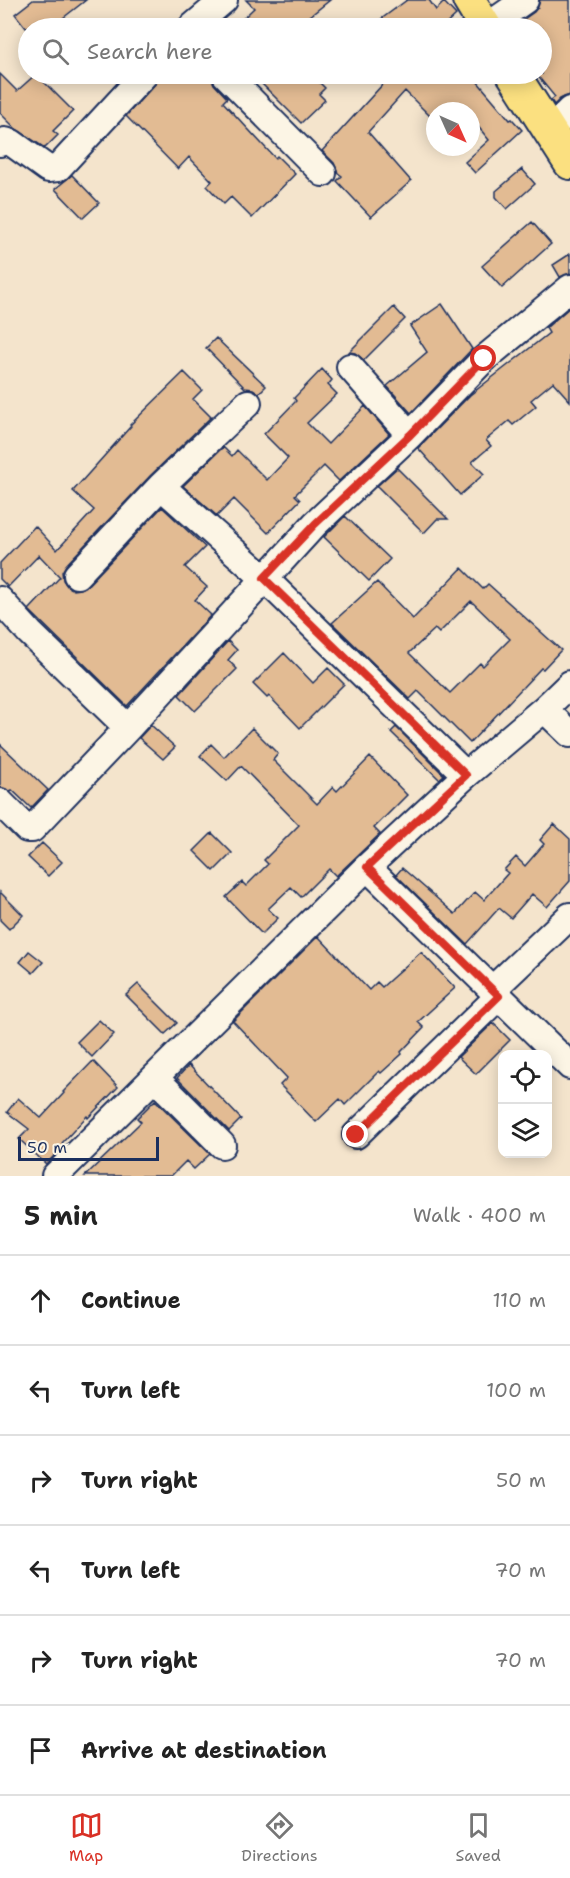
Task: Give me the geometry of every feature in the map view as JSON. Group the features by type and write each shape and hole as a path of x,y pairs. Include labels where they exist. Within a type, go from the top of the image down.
{"main road":[{"path":"469,0 480,18"},
{"path":"523,84 559,120 570,163"}],"street":[{"path":"203,18 224,0"},
{"path":"500,18 525,0"},
{"path":"0,143 4,141 12,143 48,169 58,168 132,84"},
{"path":"235,84 323,173"},
{"path":"0,802 27,829 32,829 315,524 410,435 484,359 570,288"},
{"path":"350,367 410,435"},
{"path":"77,575 161,486 248,403"},
{"path":"161,486 264,578 466,775"},
{"path":"0,600 128,728"},
{"path":"55,1176 367,867 466,775 570,684"},
{"path":"544,709 570,734"},
{"path":"367,867 570,1066"},
{"path":"356,1135 570,916"},
{"path":"155,1078 222,1145"}],"building":[{"path":"33,0 86,0 63,18 18,18 15,14"},
{"path":"246,0 330,0 308,18 244,18 254,8"},
{"path":"407,0 429,0 436,10 444,2 456,15 453,18 383,18"},
{"path":"540,0 570,0 570,95 560,99 554,105 551,100 555,97 544,84 552,84 552,18 525,18 538,7"},
{"path":"0,74 17,91 25,84 46,84 73,111 53,131 58,135 45,148 15,128 0,113"},
{"path":"155,84 214,84 227,98 223,102 275,158 277,156 295,174 252,218 231,197 224,204 207,186 212,181 189,157 178,169 126,116"},
{"path":"262,84 321,84 325,88 319,94 325,100 301,123"},
{"path":"383,84 479,84 510,120 512,119 522,130 475,173 465,162 472,156 480,156 480,148 489,140 480,129 480,102 426,102 426,112 405,91 368,132 411,181 371,217 337,181 342,176 338,173 334,163 322,151"},
{"path":"522,169 535,184 507,209 496,197 496,191"},
{"path":"72,175 99,203 83,218 55,189"},
{"path":"532,222 551,244 502,288 482,266"},
{"path":"570,254 570,273 560,277 553,265"},
{"path":"442,304 472,349 411,413 387,386 427,352 410,326"},
{"path":"394,307 405,319 364,360 355,353 349,352"},
{"path":"570,307 570,401 553,382 531,400 536,406 513,425 509,421 486,440 491,446 472,462 484,474 460,495 418,448 470,395 549,333 546,328"},
{"path":"216,338 266,386 259,393 245,388 206,348"},
{"path":"322,369 332,380 328,385 337,394 307,423 328,444 365,406 389,434 339,481 324,466 295,495 300,500 268,533 234,499 217,516 183,486 223,447 232,456 237,450 267,480 288,458 264,434 296,401 294,398"},
{"path":"184,372 202,390 193,399 211,417 150,476 62,572 67,586 74,590 87,586 162,507 205,547 185,567 207,587 195,600 211,615 127,706 29,610 60,577 39,555 8,587 0,579 0,563 35,526 57,550 94,510 73,491 130,425"},
{"path":"397,468 448,519 437,519 424,533 377,486"},
{"path":"345,516 390,559 369,581 324,537"},
{"path":"462,568 483,589 488,584 561,650 470,743 418,691 410,699 332,623 377,582 413,619","holes":["471,601 510,639 483,666 480,663 450,693 409,653 435,629 439,633"]},
{"path":"228,641 237,650 228,660 237,669 195,711 179,695"},
{"path":"284,653 313,683 328,668 344,684 300,728 269,696 267,698 253,684"},
{"path":"151,725 175,747 163,759 139,738"},
{"path":"396,727 444,775 439,779 391,732"},
{"path":"252,728 278,754 273,760 317,804 333,787 337,791 370,757 407,795 374,828 380,834 336,876 329,869 301,897 291,887 268,909 278,918 262,934 226,897 242,882 246,886 268,864 264,860 299,825 241,766 227,781 200,756 211,744 224,757"},
{"path":"0,744 48,790 31,808 12,790 0,787"},
{"path":"554,824 570,839 570,881 547,907 532,894 511,918 499,908 467,944 396,875 402,868 455,914 475,892 484,900 508,873 504,870 516,857 525,866 544,844 540,840"},
{"path":"212,833 232,853 214,871 194,851"},
{"path":"42,843 62,862 48,876 28,857"},
{"path":"0,892 23,915 9,929 0,920"},
{"path":"318,936 369,990 377,982 382,987 421,952 455,988 418,1022 424,1028 401,1052 402,1054 381,1073 379,1071 345,1105 340,1099 316,1122 280,1085 287,1078 233,1021"},
{"path":"29,951 43,962 33,973 20,962"},
{"path":"138,984 177,1023 165,1034 126,995"},
{"path":"99,1020 114,1034 92,1057 77,1042"},
{"path":"493,1023 510,1040 476,1074 458,1057"},
{"path":"93,1061 118,1087 88,1118 87,1116 62,1143 64,1146 46,1164 19,1139 29,1129 7,1112 18,1098 41,1118"},
{"path":"189,1065 241,1119 229,1131 177,1078"},
{"path":"155,1100 210,1154 194,1169 186,1161 171,1176 85,1176 141,1122 137,1118"}],"route":[{"path":"356,1135 499,996 367,867 466,775 264,578 315,524 410,435 484,359"}]}
